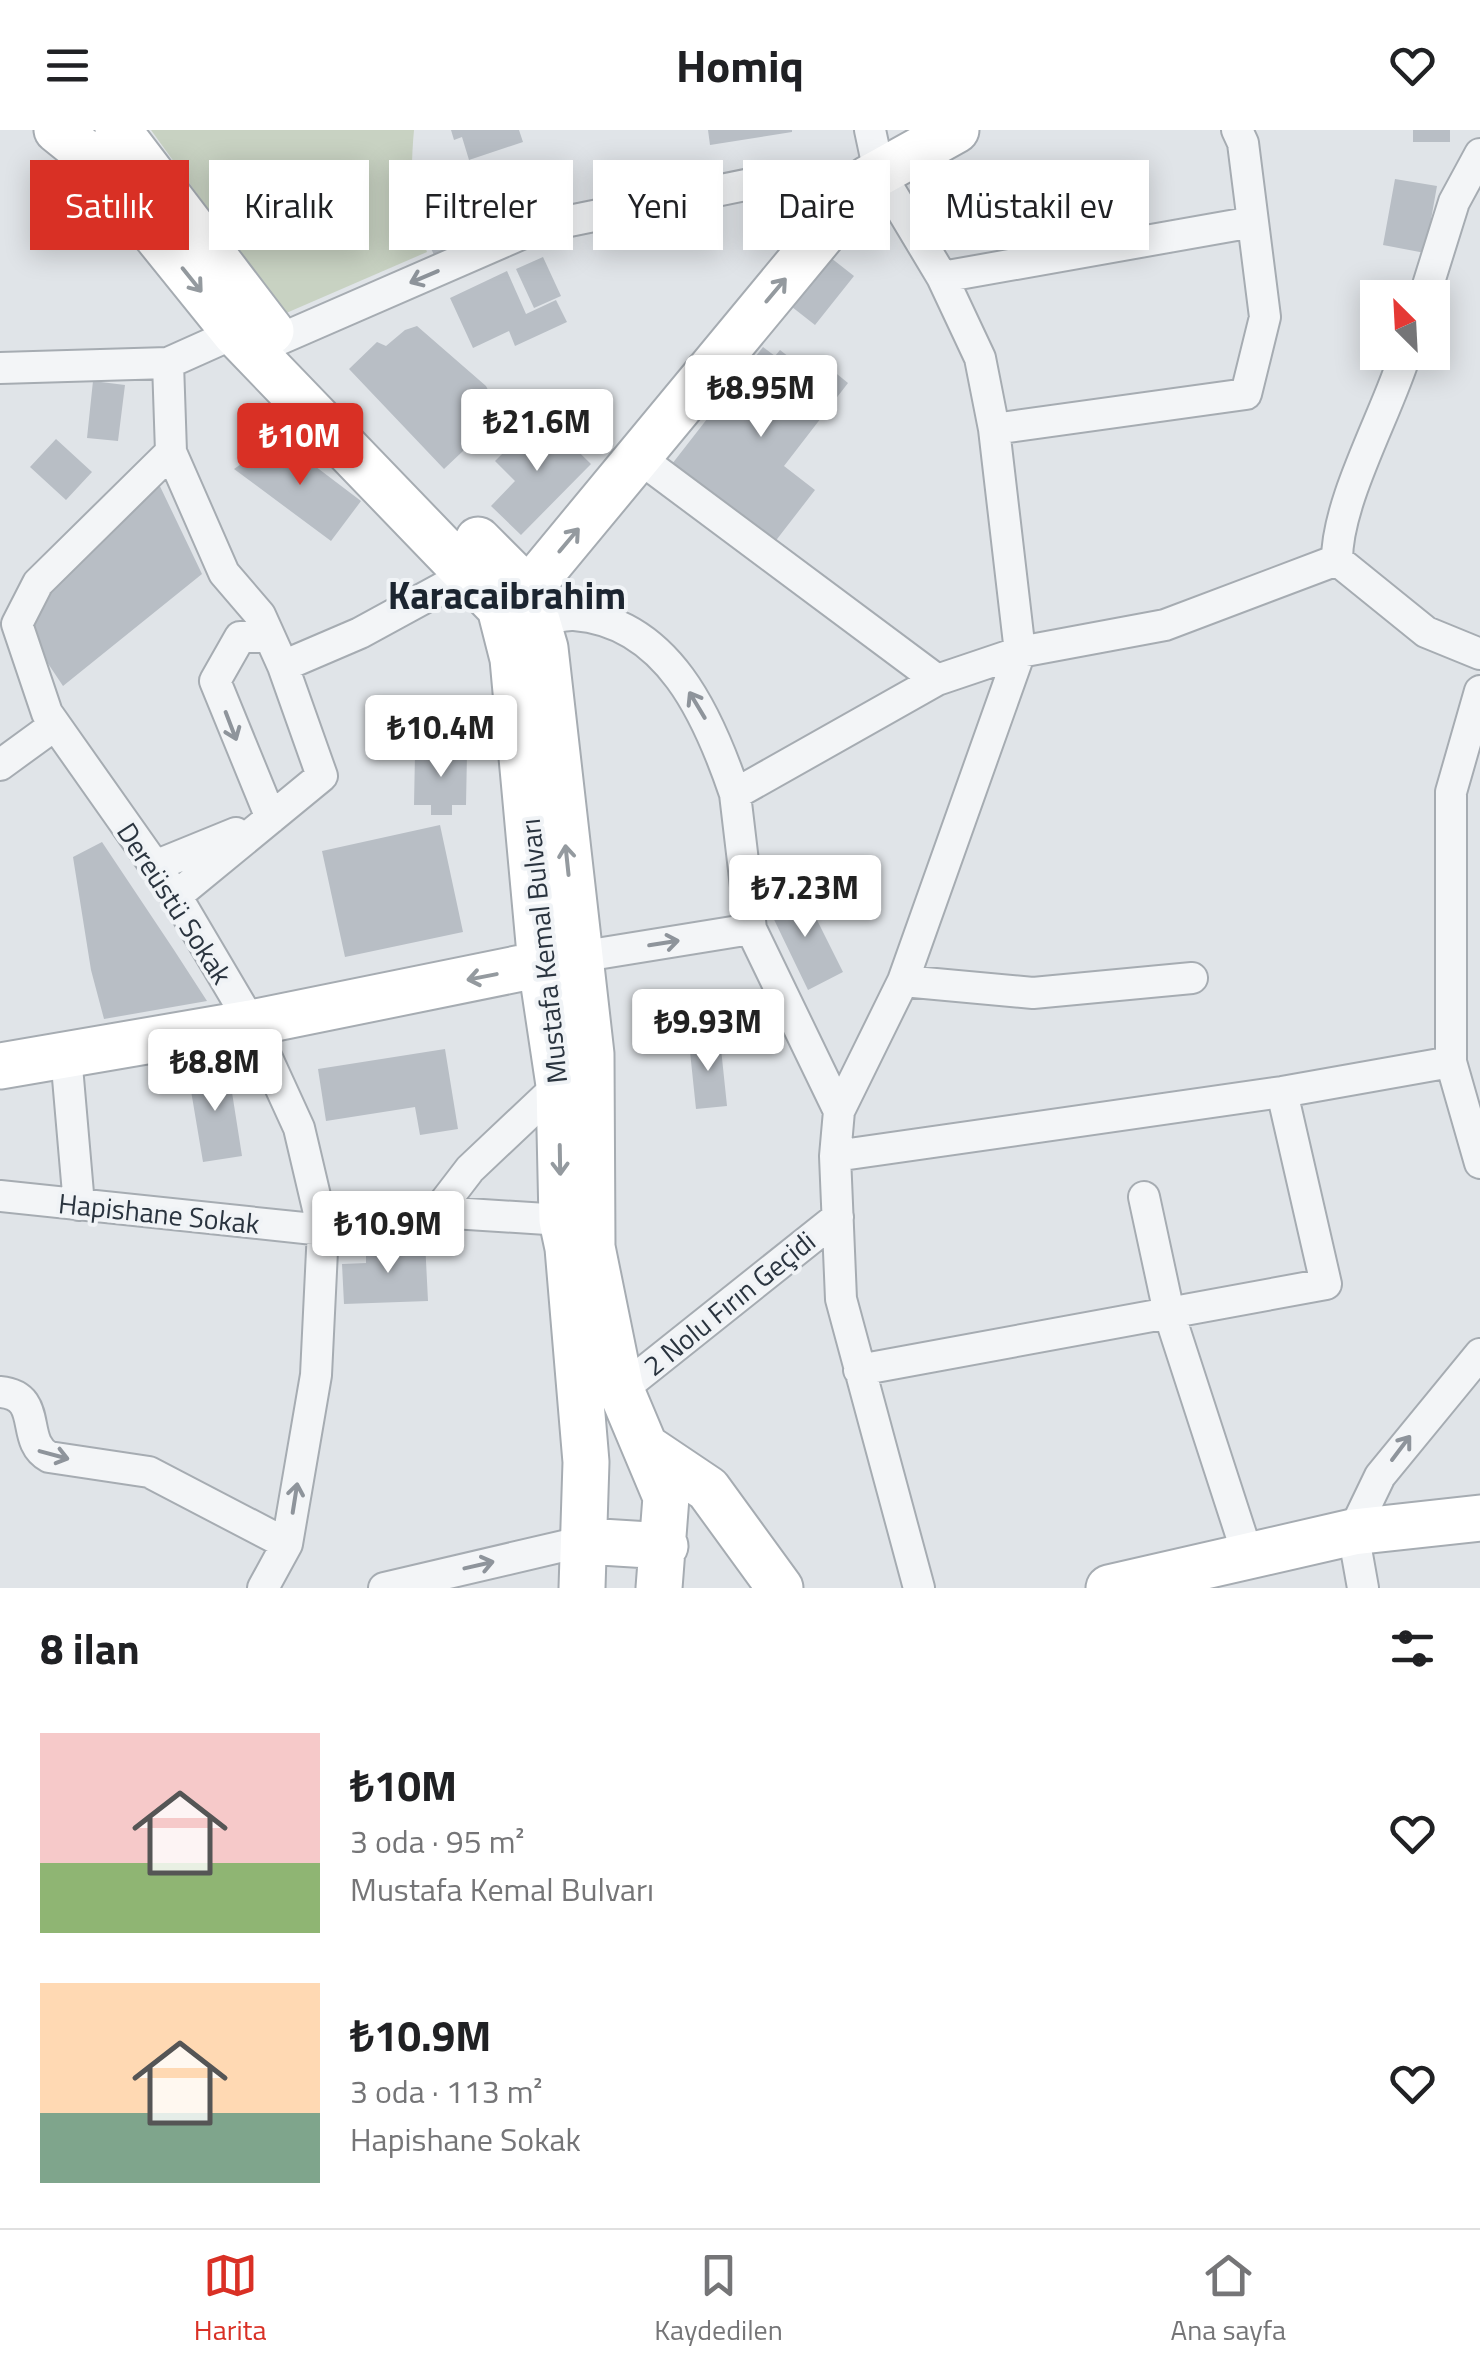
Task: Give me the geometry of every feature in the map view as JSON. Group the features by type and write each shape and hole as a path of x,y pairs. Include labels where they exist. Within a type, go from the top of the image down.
{"main road":[{"name":"Mustafa Kemal Bulvarı","path":"57,130 98,163 470,573 518,614"},
{"name":"Mustafa Kemal Bulvarı","path":"118,130 256,337 518,614 545,648 560,961 562,1220 568,1248 586,1462 582,1588"},
{"path":"881,160 956,130"},
{"path":"518,614 801,250"},
{"name":"Mustafa Kemal Bulvarı","path":"560,961 591,1054 592,1247 621,1390 666,1497 662,1567"},
{"path":"0,1066 251,1024 560,961"},
{"path":"586,1462 647,1448 708,1489 780,1588"},
{"path":"1124,1586 1352,1532 1480,1518"},
{"path":"585,1541 662,1567"}],"street":[{"path":"994,429 1246,394 1264,317 1243,143 1237,130"},
{"path":"1430,280 1454,202 1480,154"},
{"path":"0,368 168,364 256,337 536,228 743,186"},
{"path":"890,198 942,277 980,358 994,429 1020,652 903,981 839,1111 834,1156 842,1299 919,1588"},
{"path":"942,277 1253,222"},
{"path":"168,364 172,452 224,573 260,615 283,666 322,776 176,896"},
{"path":"1337,560 1337,530 1400,370"},
{"name":"Dereüstü Sokak","path":"172,452 38,583 18,624 47,714 176,896 251,1024 299,1128 323,1230 316,1375 287,1544 263,1588"},
{"path":"638,457 937,680"},
{"path":"735,794 937,680 1020,652 1165,625 1337,560"},
{"path":"1337,560 1426,632 1480,654"},
{"path":"283,666 360,634 470,573"},
{"path":"518,614 572,614 630,632 675,668 714,732 735,794 751,929 839,1111"},
{"path":"270,637 240,637 215,681 272,818"},
{"path":"1480,690 1451,792 1450,1062 1480,1164"},
{"path":"0,765 55,725"},
{"path":"155,866 272,818"},
{"path":"560,961 751,929"},
{"path":"903,981 1032,993 1192,978"},
{"path":"66,1054 79,1204"},
{"path":"834,1156 1282,1092 1450,1062"},
{"path":"437,1212 470,1169 559,1085"},
{"path":"859,1370 1326,1284 1282,1092"},
{"name":"Hapishane Sokak","path":"0,1196 323,1230 437,1212 562,1220"},
{"path":"1144,1197 1169,1313 1248,1556"},
{"name":"2 Nolu Fırın Geçidi","path":"621,1390 838,1217"},
{"path":"1363,1588 1352,1532 1380,1476 1480,1354"},
{"path":"0,1392 14,1394 23,1401 32,1413 31,1440 36,1450 49,1457 149,1472 287,1544"},
{"path":"384,1588 585,1541"}],"green space":[{"path":"151,130 414,130 412,160 389,160 389,250 427,252 284,314 238,250 369,250 369,160 209,160 209,210 189,183 189,160 173,160"}],"building":[{"path":"451,130 519,130 523,142 469,160 462,137 454,140"},
{"path":"708,130 792,130 792,132 710,145"},
{"path":"1413,130 1450,130 1450,142 1413,142"},
{"path":"1395,179 1437,186 1425,253 1383,245"},
{"path":"815,250 821,250 854,276 815,325 778,296"},
{"path":"543,257 561,296 534,308 516,269"},
{"path":"507,271 526,314 556,300 567,322 515,346 509,331 473,348 450,298"},
{"path":"417,326 486,386 501,415 444,469 349,369 377,342 386,346 405,330"},
{"path":"763,347 775,356 780,350 811,374 821,361 848,383 784,466 815,490 774,543 672,464"},
{"path":"93,381 125,385 118,441 87,438"},
{"path":"541,415 591,464 521,535 491,506 515,481 495,461"},
{"path":"278,438 361,501 331,541 234,469"},
{"path":"56,439 92,472 66,500 30,467"},
{"path":"156,478 202,574 63,686 33,641 39,595"},
{"path":"432,748 453,748 453,754 467,754 466,805 452,805 452,815 431,815 431,805 414,805 415,754 432,754"},
{"path":"440,825 463,932 345,957 322,851"},
{"path":"102,842 207,1001 104,1019 91,970 73,857"},
{"path":"802,890 843,972 808,990 767,905"},
{"path":"720,1039 727,1106 696,1109 689,1042"},
{"path":"445,1049 458,1129 420,1135 415,1107 326,1121 318,1069"},
{"path":"228,1067 242,1156 203,1162 188,1073"},
{"path":"425,1241 428,1301 344,1304 342,1264 366,1263 366,1255 381,1255 381,1243"}],"district":[{"name":"Karacaibrahim","path":"507,595"}]}
